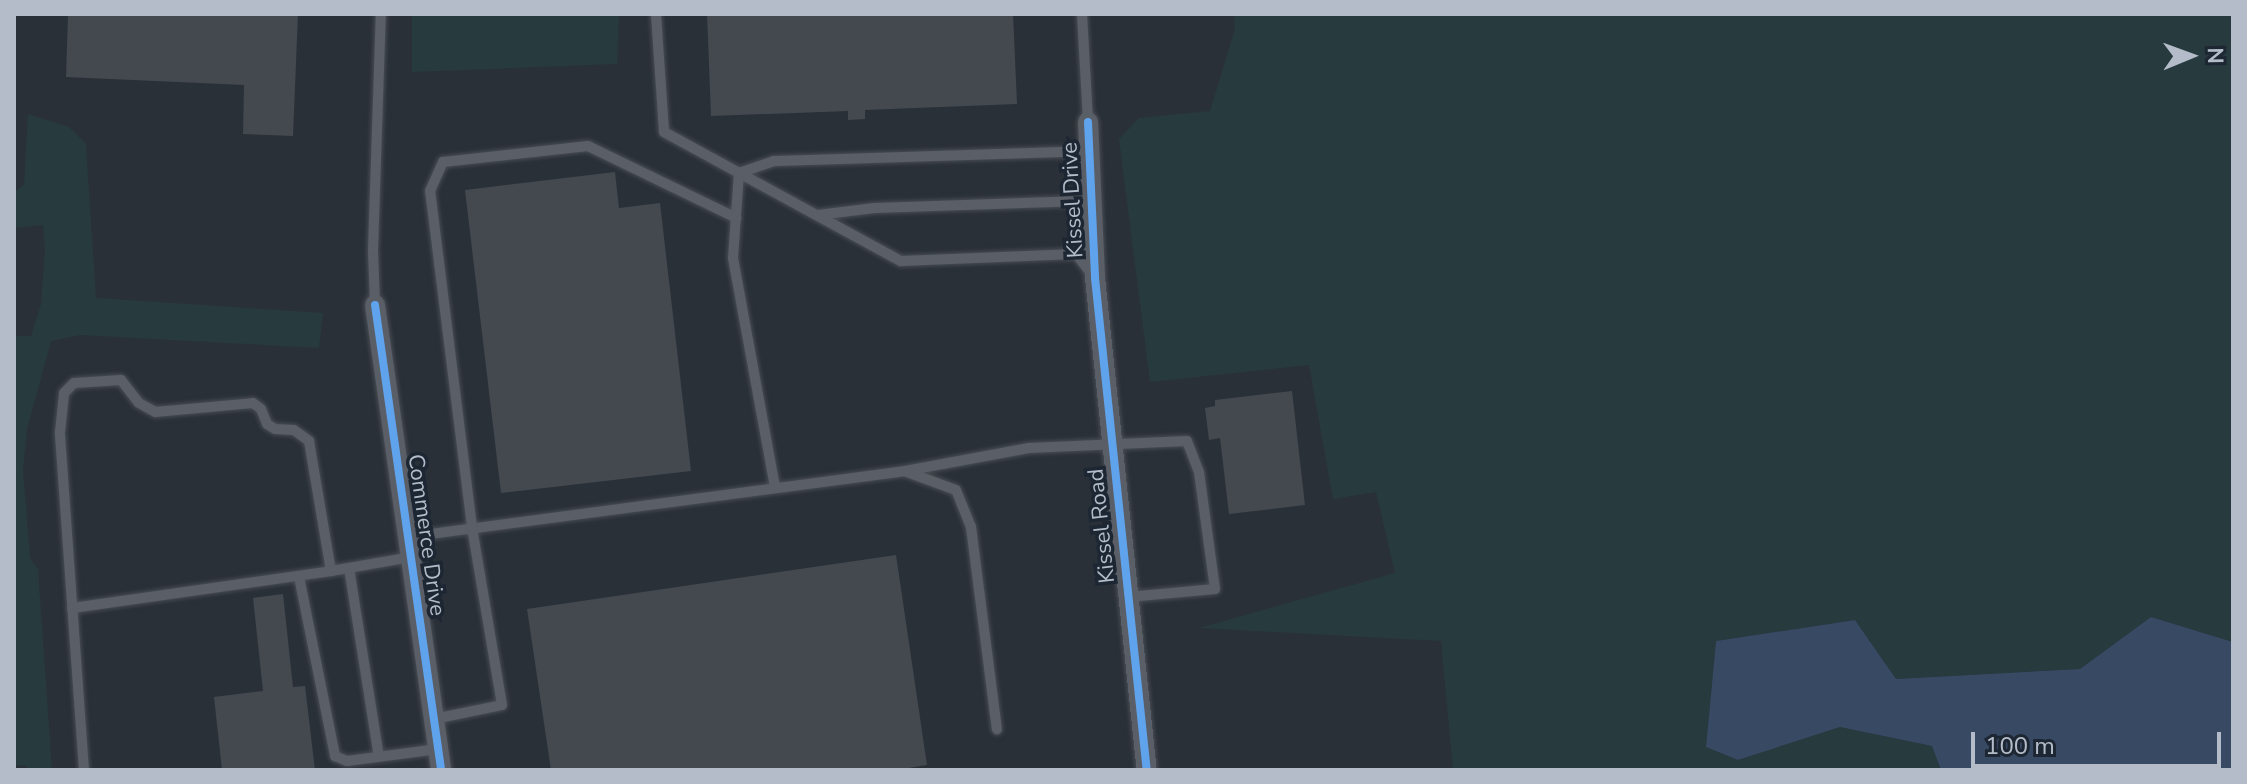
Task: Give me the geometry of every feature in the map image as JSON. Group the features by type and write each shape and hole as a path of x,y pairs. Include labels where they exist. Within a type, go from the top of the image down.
{"street":[{"name":"Kissel Drive","path":"1088,122 1095,278"},
{"name":"Kissel Road","path":"1095,278 1108,377 1112,442 1147,770"},
{"name":"Commerce Drive","path":"375,305 441,770"}],"lane":[{"path":"375,305 373,250 381,14"},
{"path":"656,14 664,132 901,261 1076,254 1095,278"},
{"path":"1082,14 1088,122"},
{"path":"434,719 502,705 472,527 430,191 443,162 588,146 736,218"},
{"path":"739,173 774,161 1089,151"},
{"path":"739,173 733,258 775,487"},
{"path":"816,215 875,208 1090,201"},
{"path":"84,770 60,432 64,393 74,383 121,380 139,403 155,412 253,403 275,429 302,434 312,453 331,571"},
{"path":"72,608 349,568 472,527 905,471 1014,450 1112,442 1187,441 1199,472 1215,589 1128,597"},
{"path":"905,471 956,490 971,527 997,729"},
{"path":"349,568 379,757"},
{"path":"299,577 331,750 341,761 438,749"}],"green space":[{"path":"412,14 619,14 617,64 412,72"},
{"path":"1234,14 2233,14 2233,642 2151,617 2080,669 1896,679 1855,620 1716,641 1706,747 1738,760 1840,727 1932,746 1941,770 1453,770 1441,641 1199,628 1395,573 1376,492 1333,499 1309,365 1150,382 1119,139 1139,118 1210,111 1235,29"},
{"path":"28,114 69,127 86,144 96,298 323,313 319,348 80,335 51,341 27,429 23,470 30,558 38,569 52,770 29,770 26,766 14,765 14,336 31,336 41,304 45,251 43,225 14,228 14,193 24,184"}],"water":[{"path":"2151,617 2233,642 2233,770 1941,770 1932,746 1840,727 1738,760 1706,747 1716,641 1855,620 1896,679 2080,669"}],"building":[{"path":"68,14 298,14 293,136 243,134 244,85 66,77"},
{"path":"707,14 1013,14 1017,104 865,110 865,119 848,120 848,111 711,116"},
{"path":"615,172 619,208 660,203 691,471 501,493 465,190"},
{"path":"1292,391 1305,505 1229,514 1220,438 1209,440 1205,408 1215,406 1215,400"},
{"path":"896,555 927,765 896,770 551,770 527,609"},
{"path":"283,594 293,687 305,686 315,770 222,770 214,697 263,691 253,598"}],"cycle path":[{"path":"1088,122 1095,278 1147,770"},
{"path":"375,305 441,770"}]}
